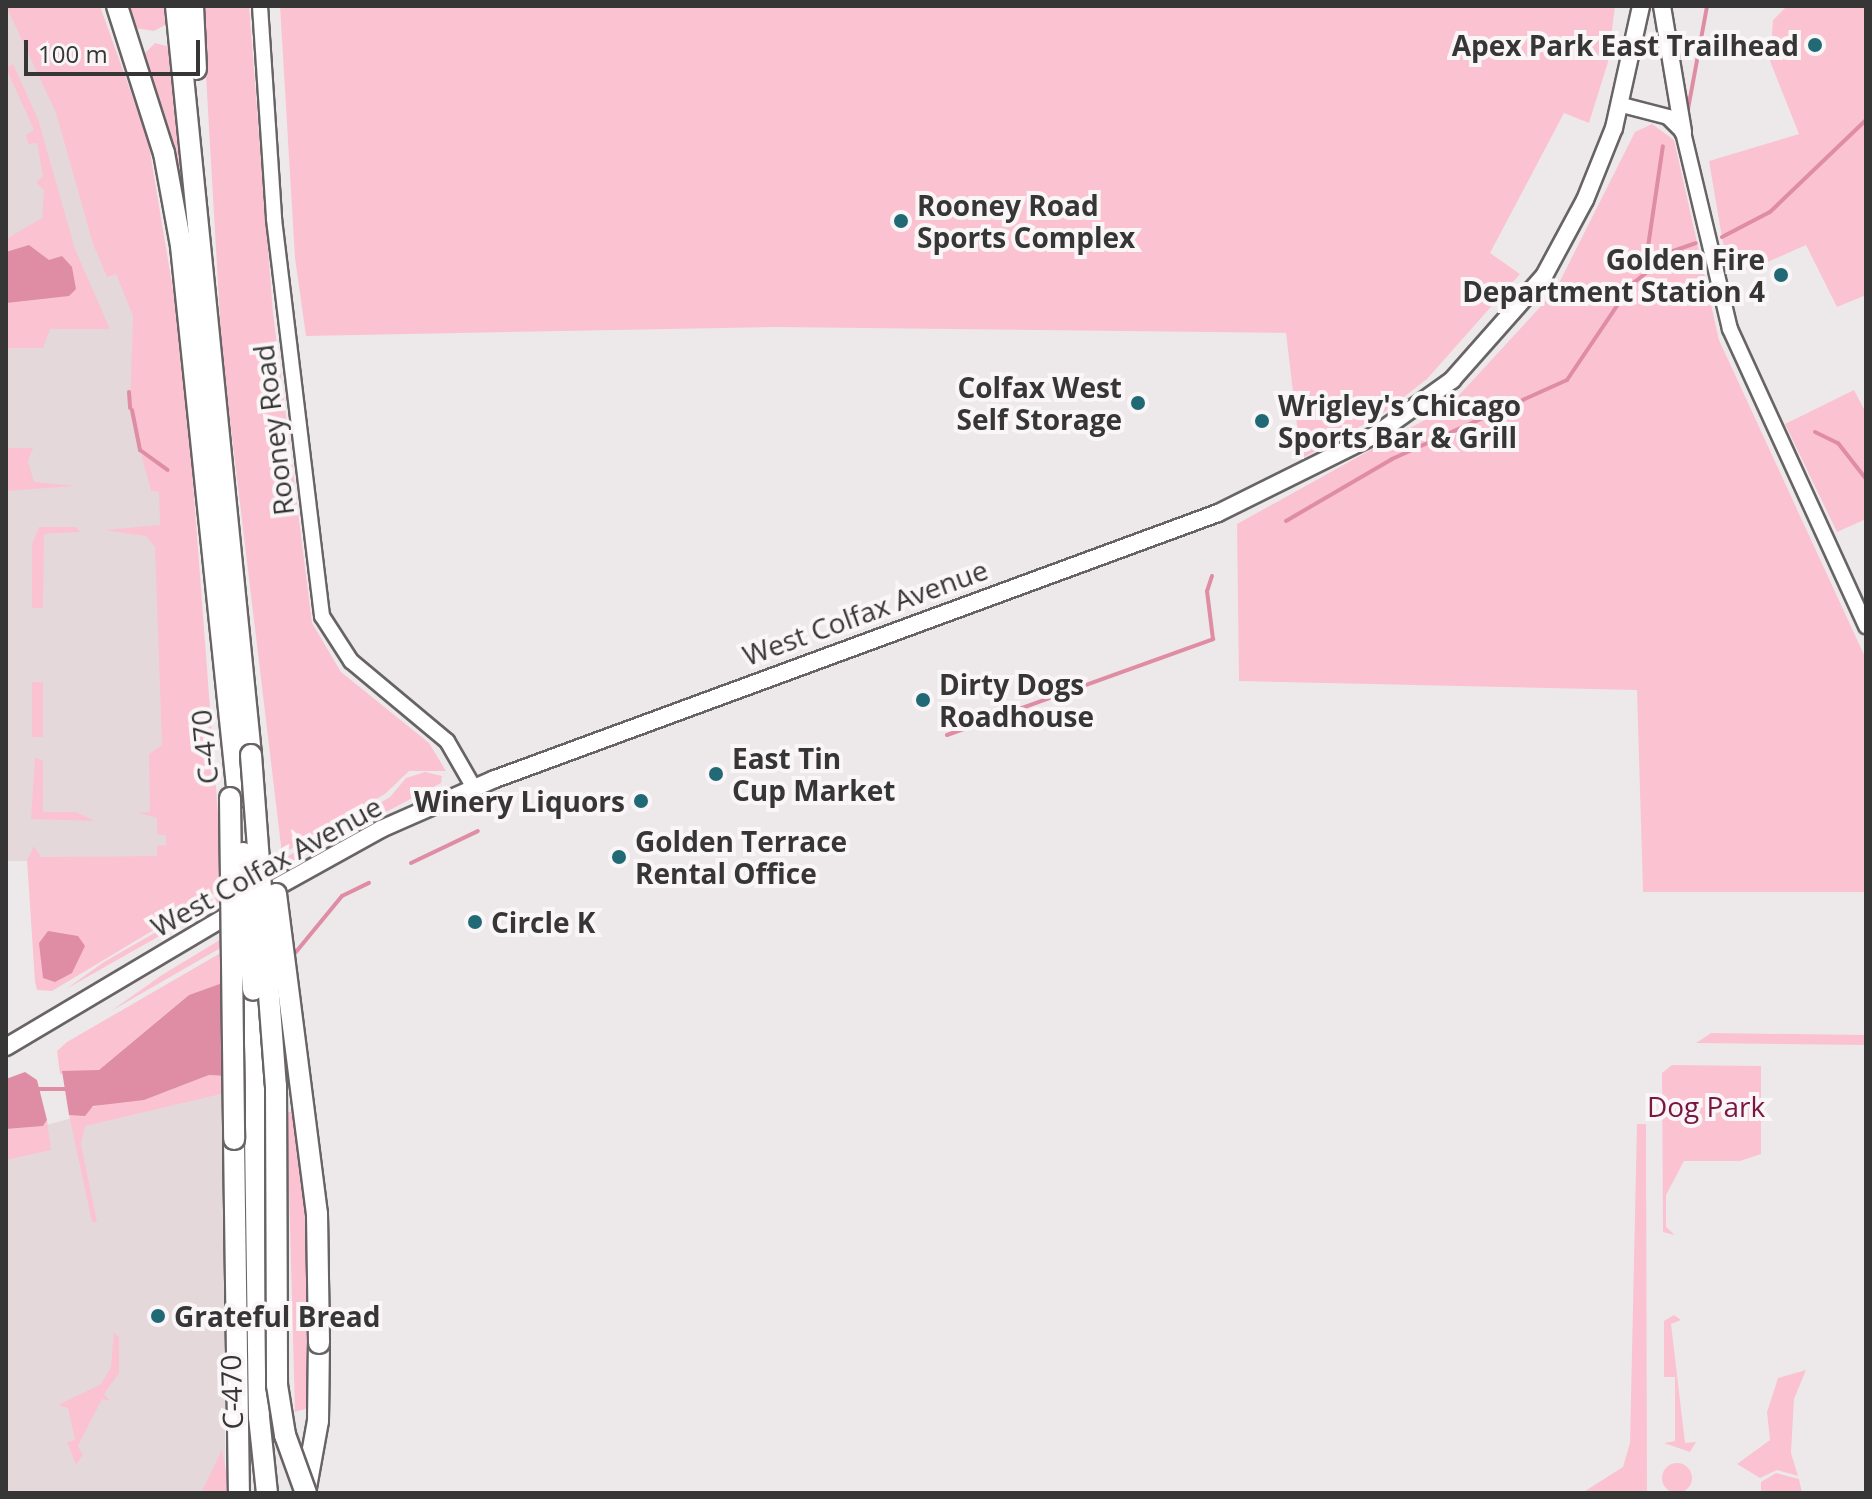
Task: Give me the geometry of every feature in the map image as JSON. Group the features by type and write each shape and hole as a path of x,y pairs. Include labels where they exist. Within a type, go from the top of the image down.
{"highway":[{"name":"C-470","path":"117,6 152,108 177,216 230,731 256,1043 259,1417 267,1493"},
{"name":"C-470","path":"176,6 238,625 255,755 276,1085 277,1385 285,1435 306,1493"},
{"path":"193,6 204,265"},
{"path":"255,755 314,1176 318,1421 306,1493"},
{"path":"234,798 239,1493"}],"main road":[{"name":"West Colfax Avenue","path":"6,1047 321,861 474,788 1218,513 1350,451 1452,380 1528,298 1566,240 1622,105 1641,6"},
{"path":"1662,6 1683,132"}],"street":[{"name":"Rooney Road","path":"260,6 274,219 322,616 351,661 447,741 474,788"},
{"path":"1622,105 1661,114 1683,132 1730,329 1866,626"}],"shaded area":[{"path":"6,6 113,168 161,488 171,861 6,861"},
{"path":"29,245 49,260 62,256 72,267 76,289 69,296 6,303 6,252"},
{"path":"48,931 78,936 85,946 72,973 55,982 43,978 39,943"},
{"path":"225,982 225,1076 209,1075 144,1100 93,1106 85,1116 69,1115 62,1071 99,1070 189,995"},
{"path":"25,1072 37,1080 47,1120 43,1126 6,1129 6,1079"},
{"path":"225,1076 225,1493 6,1493 6,1129 43,1126"}],"green space":[{"path":"6,6 100,6 148,140 183,350 222,867 222,889 52,991 37,990 35,982 27,860 34,846 41,857 157,856 157,846 166,845 166,835 157,835 157,818 139,813 150,812 149,754 162,745 155,547 146,536 104,530 160,525 159,492 151,491 130,412 133,316 116,274 107,277 93,244 56,113"},
{"path":"126,6 167,6 169,23 154,31 134,28"},
{"path":"202,6 249,6 273,313 312,623 341,672 429,743 446,771 409,771 385,794 282,854 222,353"},
{"name":"Rooney Road Sports Complex","path":"280,6 1615,6 1608,62 1589,123 1564,113 1490,253 1520,274 1427,379 1381,415 1301,459 1286,333 775,327 306,336 295,258"},
{"path":"1787,6 1866,6 1866,295 1837,307 1806,245 1752,269 1728,270 1709,161 1799,134 1770,61 1773,20"},
{"path":"155,43 171,47 192,255 173,152 144,54"},
{"path":"13,64 38,119 75,249 110,329 50,329 43,348 7,348 6,392 6,239 42,218 44,190 36,183 43,176 37,143 28,144 26,135 34,130 6,68"},
{"path":"1652,124 1674,140 1719,340 1866,659 1866,892 1643,892 1637,690 1239,681 1237,524 1448,407 1555,291 1635,132"},
{"path":"1854,390 1866,413 1866,519 1837,532 1785,424"},
{"path":"6,448 33,448 28,461 34,482 76,486 6,491"},
{"path":"39,527 76,527 80,532 44,534 43,608 32,608 32,544"},
{"path":"32,682 43,682 43,737 32,737"},
{"path":"35,757 43,761 43,812 76,812 95,821 31,819"},
{"path":"425,772 442,776 441,783 283,866 283,859 390,797 406,778"},
{"path":"222,894 223,900 66,989 104,962"},
{"path":"223,938 224,946 111,1011 162,975"},
{"path":"224,951 225,982 189,995 99,1070 60,1074 57,1051 67,1042"},
{"path":"1711,1033 1866,1035 1866,1045 1696,1043"},
{"name":"Dog Park","path":"1672,1065 1761,1066 1761,1154 1740,1161 1684,1161 1666,1195 1666,1227 1675,1235 1663,1232 1662,1073"},
{"path":"209,1075 225,1076 225,1093 85,1126 81,1144 97,1222 92,1222 69,1115 111,1101 144,1100"},
{"path":"287,1112 299,1112 309,1193 309,1408 295,1412"},
{"path":"47,1120 51,1150 6,1160 6,1129 43,1126"},
{"path":"1637,1124 1646,1124 1647,1493 1582,1493 1623,1467 1630,1443"},
{"path":"1674,1315 1681,1320 1671,1324 1685,1443 1696,1442 1690,1452 1664,1443 1675,1441 1675,1377 1664,1377 1664,1321"},
{"path":"114,1333 119,1337 119,1373 104,1394 110,1401 102,1399 78,1446 83,1455 76,1465 67,1442 75,1440 68,1408 58,1405 101,1384 111,1367"},
{"path":"1806,1370 1794,1399 1791,1453 1798,1476 1777,1470 1760,1478 1737,1464 1770,1440 1767,1412 1778,1378"},
{"path":"222,1450 230,1493 201,1493"},
{"path":"1677,1463 1683,1464 1691,1472 1691,1484 1683,1492 1677,1493 1671,1492 1663,1484 1662,1478 1663,1472 1671,1464"},
{"path":"1776,1473 1799,1479 1802,1493 1761,1493 1761,1482"}],"waterway":[{"path":"1688,109 1707,6"},
{"path":"1722,237 1770,212 1866,120"},
{"path":"1644,274 1663,146"},
{"path":"1286,521 1392,459 1567,380 1631,285 1673,251 1696,243"},
{"path":"129,392 130,408"},
{"path":"132,410 140,450 168,470"},
{"path":"1815,432 1838,443 1866,479"},
{"path":"1212,576 1207,591 1213,639"},
{"path":"947,735 1213,639"},
{"path":"411,863 478,831"},
{"path":"291,958 342,896 369,883"},
{"path":"35,1089 66,1089"}],"place":[{"name":"Apex Park East Trailhead","path":"1815,45"},
{"name":"Rooney Road Sports Complex","path":"901,221"},
{"name":"Golden Fire Department Station 4","path":"1781,275"},
{"name":"Colfax West Self Storage","path":"1138,403"},
{"name":"Wrigley's Chicago Sports Bar & Grill","path":"1262,421"},
{"name":"Dirty Dogs Roadhouse","path":"923,700"},
{"name":"East Tin Cup Market","path":"716,774"},
{"name":"Winery Liquors","path":"641,801"},
{"name":"Golden Terrace Rental Office","path":"619,857"},
{"name":"Circle K","path":"475,922"},
{"name":"Grateful Bread","path":"158,1316"}]}
